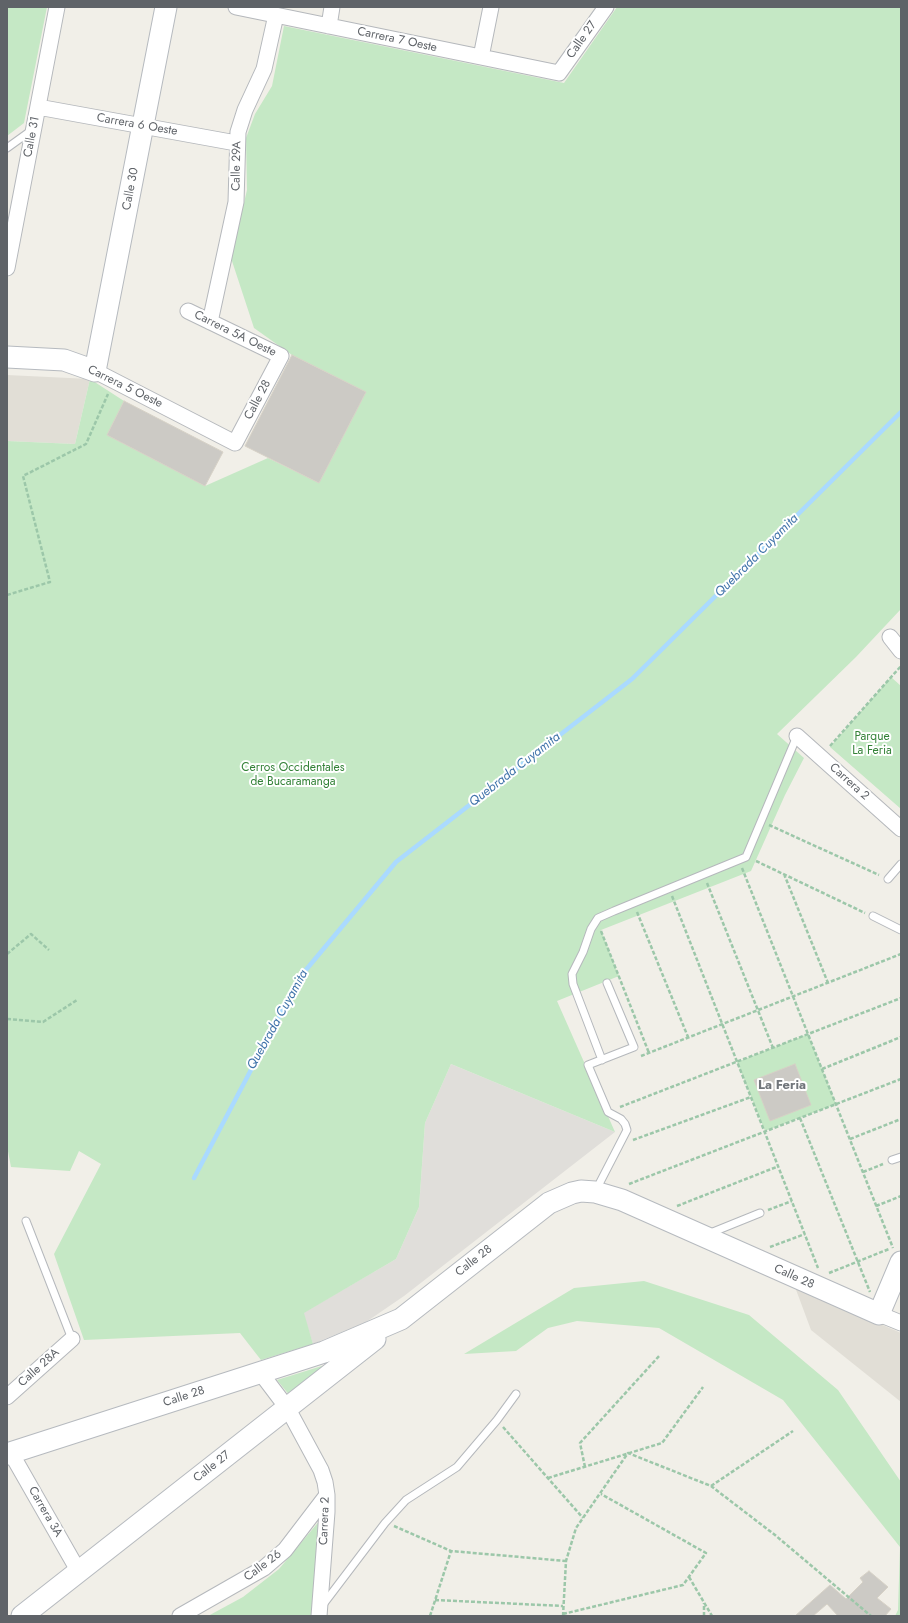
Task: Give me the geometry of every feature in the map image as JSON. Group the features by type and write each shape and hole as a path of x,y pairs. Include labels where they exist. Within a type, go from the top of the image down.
{"street":[{"name":"Calle 31","path":"7,268 57,7"},
{"name":"Calle 30","path":"95,371 166,7"},
{"name":"Carrera 7 Oeste","path":"236,7 559,73"},
{"path":"329,26 332,7"},
{"path":"481,57 491,7"},
{"name":"Calle 27","path":"559,73 606,7"},
{"name":"Calle 29A","path":"210,322 236,202 236,143 240,124 264,69 276,15"},
{"name":"Carrera 6 Oeste","path":"38,107 236,143"},
{"name":"Carrera 5A Oeste","path":"188,311 281,356"},
{"name":"Calle 28","path":"236,443 281,356"},
{"name":"Carrera 5 Oeste","path":"7,357 59,360 95,371 236,443"},
{"path":"890,637 901,651"},
{"name":"Carrera 2","path":"797,736 901,828"},
{"name":"Calle 28","path":"9,1453 334,1348 401,1319 549,1203 572,1193 581,1191 599,1193 622,1200 746,1256 824,1284 879,1314"},
{"path":"898,1255 879,1314 901,1323"},
{"name":"Calle 27","path":"22,1616 401,1319"},
{"name":"Calle 28A","path":"7,1397 72,1339"},
{"name":"Carrera 2","path":"260,1372 288,1408 321,1470 325,1482 327,1495 319,1613"},
{"name":"Carrera 3A","path":"9,1453 79,1572"},
{"name":"Calle 26","path":"186,1615 264,1568 285,1550 327,1495"}],"lane":[{"path":"7,148 34,129"},
{"path":"602,1060 572,984 572,974 583,952 591,929 598,918 746,857 797,736"},
{"path":"888,880 901,864"},
{"path":"873,916 901,930"},
{"path":"599,1193 627,1130 621,1119 608,1112 588,1065 634,1047 608,983"},
{"path":"892,1160 901,1157"},
{"path":"703,1236 760,1213"},
{"path":"26,1221 72,1339"},
{"path":"319,1613 386,1522 406,1500 457,1467 497,1420 516,1394"}],"path":[{"path":"7,595 50,582 23,476 86,444 114,381"},
{"path":"821,757 901,666"},
{"path":"761,822 888,880"},
{"path":"746,857 873,916"},
{"path":"669,888 824,1284 858,1262 898,1255 876,1206 738,860"},
{"path":"703,874 773,1048"},
{"path":"784,874 828,983"},
{"path":"634,903 688,1038"},
{"path":"598,918 601,930 649,1053"},
{"path":"7,954 31,934 49,950"},
{"path":"635,1058 901,954"},
{"path":"608,1112 901,998"},
{"path":"7,1019 43,1022 77,1000"},
{"path":"822,1069 901,1037"},
{"path":"599,1193 800,1118 901,1078"},
{"path":"619,1146 751,1096"},
{"path":"800,1118 879,1314"},
{"path":"850,1139 901,1119"},
{"path":"863,1172 892,1160"},
{"path":"654,1215 779,1166"},
{"path":"876,1206 901,1196"},
{"path":"760,1213 792,1201"},
{"path":"746,1256 805,1234"},
{"path":"585,1467 580,1443 660,1355"},
{"path":"548,1478 662,1443 703,1387"},
{"path":"497,1420 583,1518"},
{"path":"711,1486 793,1431"},
{"path":"628,1453 711,1486 775,1535 871,1616"},
{"path":"601,1494 706,1553 683,1585 563,1615 566,1561 576,1528 628,1453"},
{"path":"386,1522 451,1551 566,1561"},
{"path":"430,1616 451,1551"},
{"path":"689,1577 712,1616"},
{"path":"435,1600 563,1606"},
{"path":"704,1603 704,1616"}],"shaded area":[{"path":"7,375 90,379 75,444 7,441"},
{"path":"451,1064 615,1132 404,1296 366,1322 313,1344 303,1313 396,1259 419,1207 425,1123"},
{"path":"795,1287 901,1333 901,1402 811,1330"}],"green space":[{"path":"7,7 47,7 24,123 7,136"},
{"name":"Cerros Occidentales de Bucaramanga","path":"617,7 901,7 901,609 856,657 777,734 804,758 785,795 751,871 601,930 619,976 557,1001 615,1132 451,1064 425,1123 419,1207 396,1259 304,1313 313,1344 261,1360 240,1333 84,1340 54,1254 101,1164 79,1151 70,1171 11,1167 7,1146 7,441 75,444 90,379 124,401 107,435 205,486 268,458 319,483 366,392 292,355 254,328 231,258 247,190 246,138 255,114 272,86 284,26 564,83"},
{"name":"Parque La Feria","path":"891,677 901,686 901,809 830,747"},
{"path":"808,1034 836,1104 765,1131 737,1062"},
{"path":"644,1281 749,1315 838,1390 901,1482 901,1616 895,1616 898,1610 900,1547 783,1400 659,1328 577,1321 548,1328 516,1351 464,1354 574,1288"},
{"path":"325,1365 290,1396 277,1380"},
{"path":"321,1519 316,1616 208,1616 243,1597 279,1569"}],"building":[{"path":"292,355 366,392 319,483 245,446"},
{"path":"124,401 223,452 205,486 107,435"},
{"path":"795,1064 811,1105 770,1121 754,1080"},
{"path":"869,1571 888,1587 877,1598 891,1609 885,1616 838,1616 827,1604 813,1616 795,1616 830,1585 846,1599 863,1582 860,1578"}],"waterway":[{"name":"Quebrada Cuyamita","path":"194,1178 300,977 396,862 632,679 901,412"}],"district":[{"name":"La Feria","path":"782,1086"}]}
